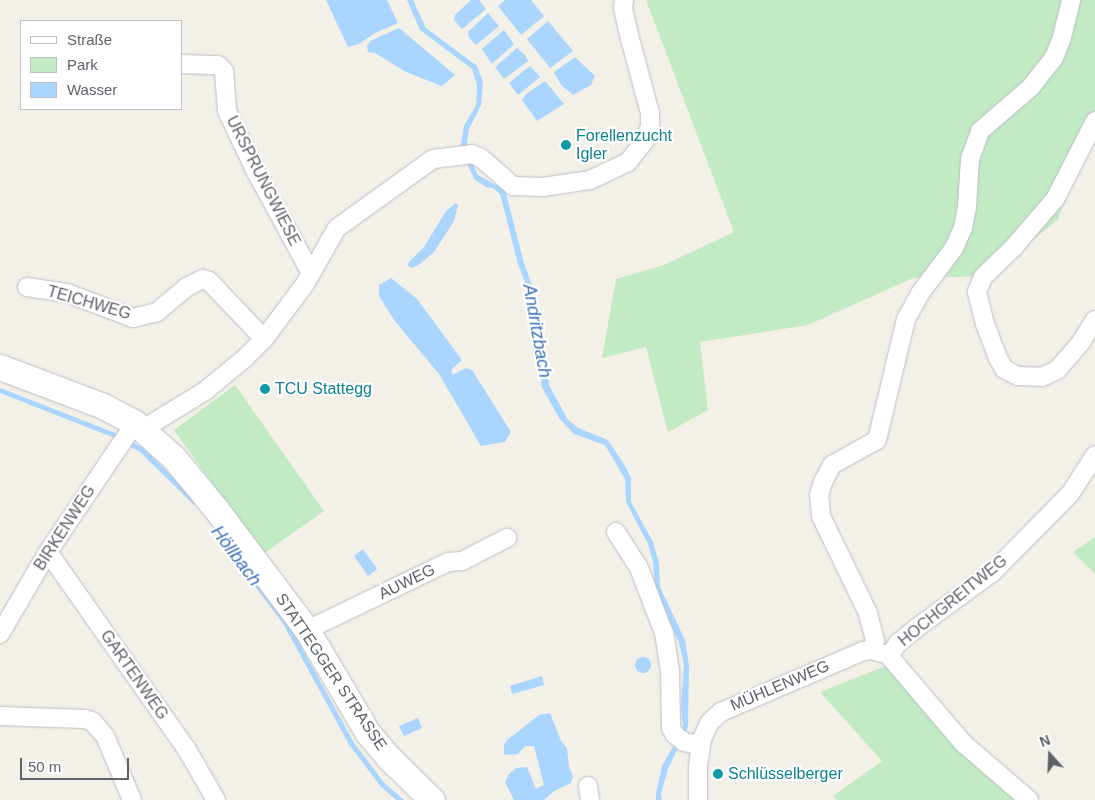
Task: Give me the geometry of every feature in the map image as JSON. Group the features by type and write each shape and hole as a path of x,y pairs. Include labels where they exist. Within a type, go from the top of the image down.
{"main road":[{"name":"STATTEGGER STRASSE","path":"0,367 104,406 139,426 174,458 210,502 307,630 368,733 389,758 432,800"}],"street":[{"path":"139,426 205,391 246,358 264,339 311,273 337,228 345,220 400,184 433,159 464,154 481,158 513,186 543,188 590,180 628,162 645,140 650,120 623,9 624,0"},
{"path":"1029,800 963,743 889,656 872,650 876,640 868,613 821,516 819,495 827,472 838,461 877,440 906,319 921,292 954,248 964,228 970,159 980,130 1031,87 1054,58 1062,38 1071,0"},
{"name":"URSPRUNGWIESE","path":"182,64 218,65 224,71 227,111 255,170 311,273"},
{"path":"1095,121 1055,198 1013,248 983,277 977,292 998,358 1004,369 1018,376 1042,377 1057,370 1081,342 1095,320"},
{"name":"TEICHWEG","path":"27,287 67,293 134,318 157,312 186,287 203,279 209,281 264,339"},
{"name":"BIRKENWEG","path":"0,634 48,552 139,426"},
{"name":"HOCHGREITWEG","path":"889,656 898,643 993,572 1070,494 1095,456"},
{"path":"616,532 639,568 664,633 670,669 670,720 687,741"},
{"name":"AUWEG","path":"307,630 448,562 462,561 508,538"},
{"name":"GARTENWEG","path":"48,552 186,748 216,800"},
{"name":"MÜHLENWEG","path":"698,800 687,741 721,712 843,659 872,650"},
{"path":"0,716 84,719 92,721 105,736 132,800"}],"green space":[{"path":"646,0 1095,0 1095,117 1058,219 990,276 913,278 808,325 700,342 708,410 668,432 646,347 602,358 616,279 664,265 734,232"},
{"path":"235,385 324,511 263,554 174,430"},
{"path":"1095,537 1095,574 1073,552"},
{"path":"886,666 985,775 1019,800 836,800 833,796 882,761 820,692"}],"water":[{"path":"326,0 387,0 398,23 375,33 359,44 348,47"},
{"name":"Andritzbach","path":"407,0 413,0 426,28 477,66 483,82 481,105 469,129 466,150 478,175 505,190 524,263 537,300 549,385 568,420 578,428 608,440 625,466 631,478 631,502 653,542 659,563 660,587 685,640 689,666 688,727 668,769 661,793 662,800 656,800 656,793 662,766 683,729 681,705 684,665 679,643 655,588 653,562 648,544 626,502 625,479 605,445 574,434 559,418 542,387 532,301 518,264 500,194 493,188 486,187 475,180 460,150 464,126 476,105 477,85 472,69 420,30"},
{"path":"471,0 479,0 486,9 462,29 454,20 455,15"},
{"path":"505,0 531,0 544,16 521,35 498,6"},
{"path":"488,13 499,26 476,45 469,38 468,32"},
{"path":"548,21 573,51 550,68 527,39"},
{"path":"399,28 455,75 442,86 406,72 375,53 368,52 367,46 370,41"},
{"path":"504,30 514,44 492,64 482,49"},
{"path":"517,48 525,55 528,61 504,79 495,67"},
{"path":"575,57 595,76 591,85 573,95 561,85 554,72"},
{"path":"530,66 540,77 518,95 509,83"},
{"path":"545,81 564,104 537,121 522,100 525,95"},
{"path":"456,203 458,205 454,221 434,252 420,264 412,268 408,266 409,262 424,247 446,211"},
{"path":"391,278 417,299 462,360 452,369 452,375 466,368 472,370 511,432 505,442 481,446 439,374 394,320 379,296 379,285"},
{"path":"363,549 377,569 368,576 354,556"},
{"path":"643,657 651,665 643,673 635,665"},
{"path":"542,676 544,685 512,694 510,686"},
{"path":"550,713 561,741 567,748 569,767 573,776 571,783 554,791 544,800 514,800 505,782 509,774 516,768 527,767 536,789 544,785 534,746 525,746 518,754 504,755 504,745 507,740 539,715"},
{"path":"418,718 422,728 404,736 399,726"}],"waterway":[{"name":"Höllbach","path":"0,390 120,437"},
{"name":"Höllbach","path":"126,441 142,450 195,502"},
{"name":"Höllbach","path":"258,586 284,620 352,744 383,785 401,800"}],"place":[{"name":"Forellenzucht Igler","path":"566,145"},
{"name":"TCU Stattegg","path":"265,389"},
{"name":"Schlüsselberger","path":"718,774"}]}
